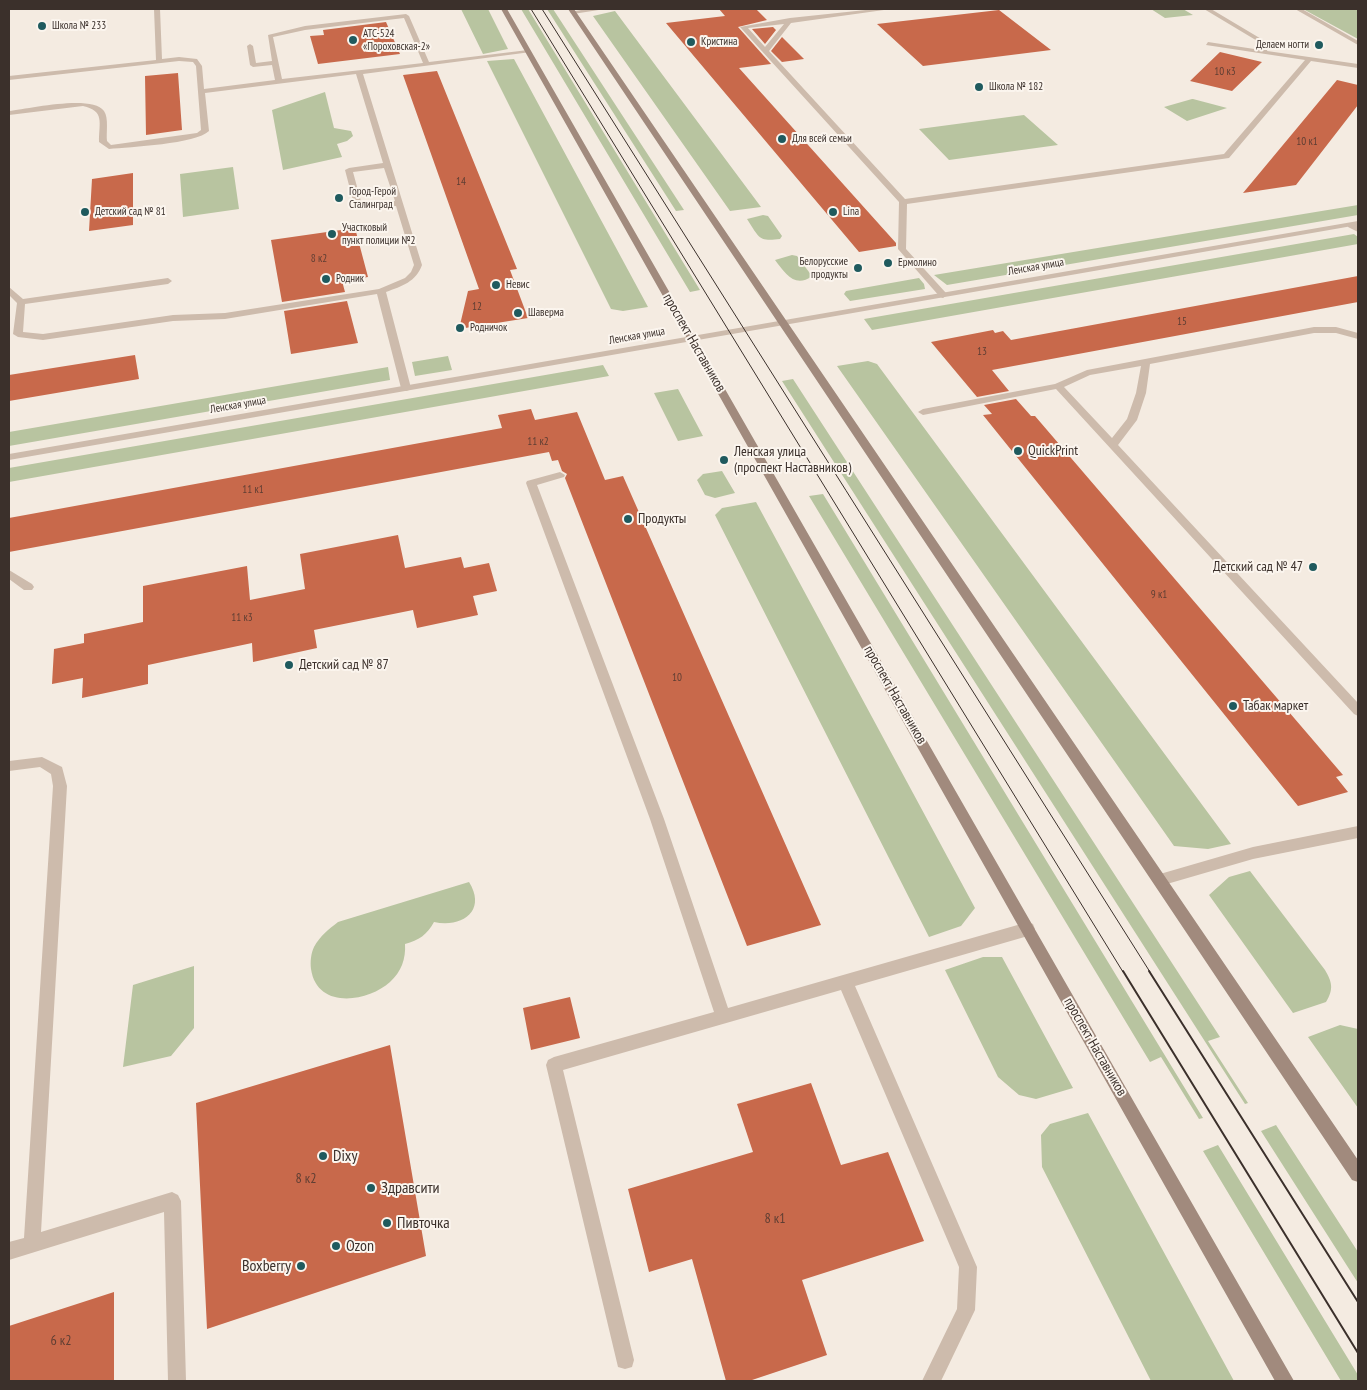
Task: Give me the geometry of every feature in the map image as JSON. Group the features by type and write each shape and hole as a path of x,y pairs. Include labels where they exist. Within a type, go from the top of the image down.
{"main road":[{"name":"проспект Наставников","path":"504,9 1286,1381"},
{"path":"572,10 1358,1174"}],"street":[{"path":"157,9 159,61"},
{"path":"572,10 602,9"},
{"path":"888,9 743,27 902,202 902,249 943,295"},
{"path":"1207,9 1261,41 1266,47 1263,52"},
{"path":"1298,9 1358,43"},
{"path":"279,82 270,36 305,28 406,16 427,64"},
{"path":"765,52 790,20"},
{"path":"1208,44 1358,66"},
{"path":"250,46 253,65 275,62"},
{"path":"201,91 528,52"},
{"path":"902,202 1226,156 1309,59"},
{"path":"9,78 159,61 195,60 199,66 205,131 200,135 109,147 103,142 102,113 97,107 83,104 9,113"},
{"path":"21,302 18,334 43,337 173,318 225,316 381,291 408,280 415,273 418,265 359,72"},
{"path":"387,165 349,170 360,208 399,202"},
{"name":"Ленская улица","path":"9,457 943,295 1356,226"},
{"path":"21,302 168,281"},
{"path":"9,290 21,302"},
{"path":"381,291 406,388"},
{"path":"924,412 1058,386 1087,373 1314,330 1336,330 1358,336"},
{"path":"1112,445 1132,420 1142,393 1146,362"},
{"path":"1058,386 1358,711"},
{"path":"560,475 532,483 657,819 724,1017"},
{"path":"9,574 28,587"},
{"path":"9,766 42,762 57,771 60,786 32,1244"},
{"path":"1160,880 1253,853 1356,835"},
{"path":"625,1360 554,1065 1028,929"},
{"path":"845,981 968,1267 966,1310 931,1381"},
{"path":"9,1251 172,1201 177,1381"}],"green space":[{"path":"461,9 488,9 508,49 483,54"},
{"path":"521,9 528,9 700,290 690,292"},
{"path":"547,9 553,9 684,210 676,211"},
{"path":"1151,9 1183,9 1193,15 1165,18"},
{"path":"1303,9 1358,9 1358,39"},
{"path":"615,11 761,207 730,211 593,16"},
{"path":"514,59 648,307 623,311 611,309 487,61"},
{"path":"325,92 334,128 351,131 353,136 347,141 337,144 342,157 283,170 272,110"},
{"path":"1192,99 1227,108 1187,121 1164,107"},
{"path":"1024,115 1058,145 949,160 919,129"},
{"path":"233,167 239,209 183,217 180,174"},
{"path":"1358,205 1358,215 947,285 934,275"},
{"path":"763,215 768,216 782,236 780,239 763,239 747,219"},
{"path":"1354,234 1358,237 1358,244 872,330 864,319"},
{"path":"792,255 797,256 812,276 806,280 795,280 775,260"},
{"path":"919,278 924,284 925,289 850,301 844,294 846,291"},
{"path":"448,356 452,370 415,376 412,362"},
{"path":"868,361 877,364 1231,844 1208,849 1174,846 837,366"},
{"path":"603,365 609,376 9,482 9,468"},
{"path":"388,367 390,380 9,446 9,432"},
{"path":"793,379 1220,1037 1208,1041 1248,1103 1245,1104 782,381"},
{"path":"678,389 703,436 678,441 654,393"},
{"path":"722,471 735,493 715,498 705,495 697,480 703,474"},
{"path":"823,494 1203,1118 1199,1119 1161,1057 1150,1062 809,496"},
{"path":"756,502 975,908 961,926 929,937 715,515 722,508"},
{"path":"1250,871 1325,970 1331,986 1326,1002 1293,1013 1209,895 1229,877"},
{"path":"469,882 474,892 475,901 469,915 462,920 454,922 434,922 422,936 405,944 405,955 400,970 381,989 357,997 344,998 333,996 323,991 315,982 311,969 313,949 322,936 338,922"},
{"path":"983,957 1002,957 1073,1088 1036,1099 1019,1095 998,1077 945,970"},
{"path":"194,966 194,1028 171,1056 123,1067 133,985"},
{"path":"1340,1025 1358,1029 1358,1108 1308,1037"},
{"path":"1088,1113 1234,1381 1151,1381 1042,1167 1041,1135 1050,1124"},
{"path":"1276,1125 1358,1252 1358,1283 1261,1131"},
{"path":"1218,1145 1358,1375 1358,1381 1341,1381 1203,1151"}],"building":[{"path":"719,9 756,9 767,20 738,27 771,64 739,68 896,243 896,246 859,252 666,23 725,16"},
{"path":"999,10 1051,50 923,66 877,24"},
{"name":"АТС-524 «Пороховская-2»","path":"386,22 400,54 318,64 310,36 324,35 323,30"},
{"path":"773,27 776,30 765,44 752,29"},
{"path":"782,37 804,59 782,62 771,51"},
{"path":"1220,52 1262,62 1232,91 1190,81"},
{"path":"437,71 517,269 510,270 528,318 459,329 468,291 479,289 403,75"},
{"path":"178,73 182,130 146,135 145,76"},
{"path":"1337,80 1358,85 1358,105 1296,185 1243,193"},
{"path":"133,173 133,225 89,231 92,179"},
{"path":"355,228 368,277 342,281 345,292 282,302 271,240"},
{"path":"1358,276 1358,302 992,370 1009,391 977,397 931,342 993,330 995,333 1003,331 1011,340"},
{"path":"347,301 358,343 291,354 284,311"},
{"path":"135,355 139,379 9,401 9,375"},
{"path":"1016,399 1031,416 1035,416 1343,775 1336,777 1348,792 1298,806 983,415 992,414 984,405"},
{"path":"531,409 535,420 577,412 605,480 623,476 821,925 747,946 565,478 567,474 562,471 558,460 552,461 549,452 9,552 9,518 502,428 498,415"},
{"path":"398,535 405,568 461,557 464,568 489,563 497,591 473,596 478,615 417,628 413,610 314,630 317,648 253,662 252,643 148,665 148,684 82,698 83,678 52,684 54,649 84,643 84,634 143,622 143,586 247,566 250,600 305,589 300,554"},
{"path":"570,997 580,1038 531,1050 523,1008"},
{"path":"390,1045 426,1256 207,1329 196,1103"},
{"path":"811,1083 841,1165 888,1152 924,1241 802,1280 827,1355 749,1381 726,1381 692,1259 649,1272 628,1189 753,1152 737,1104"},
{"path":"114,1292 114,1381 9,1381 9,1326"}],"tram line":[{"path":"531,9 1123,972"},
{"path":"542,9 1150,972"},
{"path":"1123,971 1358,1353"},
{"path":"1149,971 1358,1302"}],"place":[{"name":"Школа № 233","path":"42,26"},
{"name":"АТС-524 «Пороховская-2»","path":"353,40"},
{"name":"Кристина","path":"691,42"},
{"name":"Делаем ногти","path":"1319,45"},
{"name":"Школа № 182","path":"979,87"},
{"name":"Для всей семьи","path":"782,139"},
{"name":"Город-Герой Сталинград","path":"339,198"},
{"name":"Детский сад № 81","path":"85,212"},
{"name":"Lina","path":"833,212"},
{"name":"Участковый пункт полиции №2","path":"332,234"},
{"name":"Ермолино","path":"888,263"},
{"name":"Белорусские продукты","path":"858,268"},
{"name":"Родник","path":"326,279"},
{"name":"Невис","path":"496,285"},
{"name":"Шаверма","path":"518,313"},
{"name":"Родничок","path":"460,328"},
{"name":"QuickPrint","path":"1018,451"},
{"name":"Ленская улица (проспект Наставников)","path":"724,460"},
{"name":"Продукты","path":"628,519"},
{"name":"Детский сад № 47","path":"1313,567"},
{"name":"Детский сад № 87","path":"289,665"},
{"name":"Табак маркет","path":"1233,706"},
{"name":"Dixy","path":"323,1156"},
{"name":"Здравсити","path":"371,1188"},
{"name":"Пивточка","path":"387,1223"},
{"name":"Ozon","path":"336,1246"},
{"name":"Boxberry","path":"301,1266"}]}
